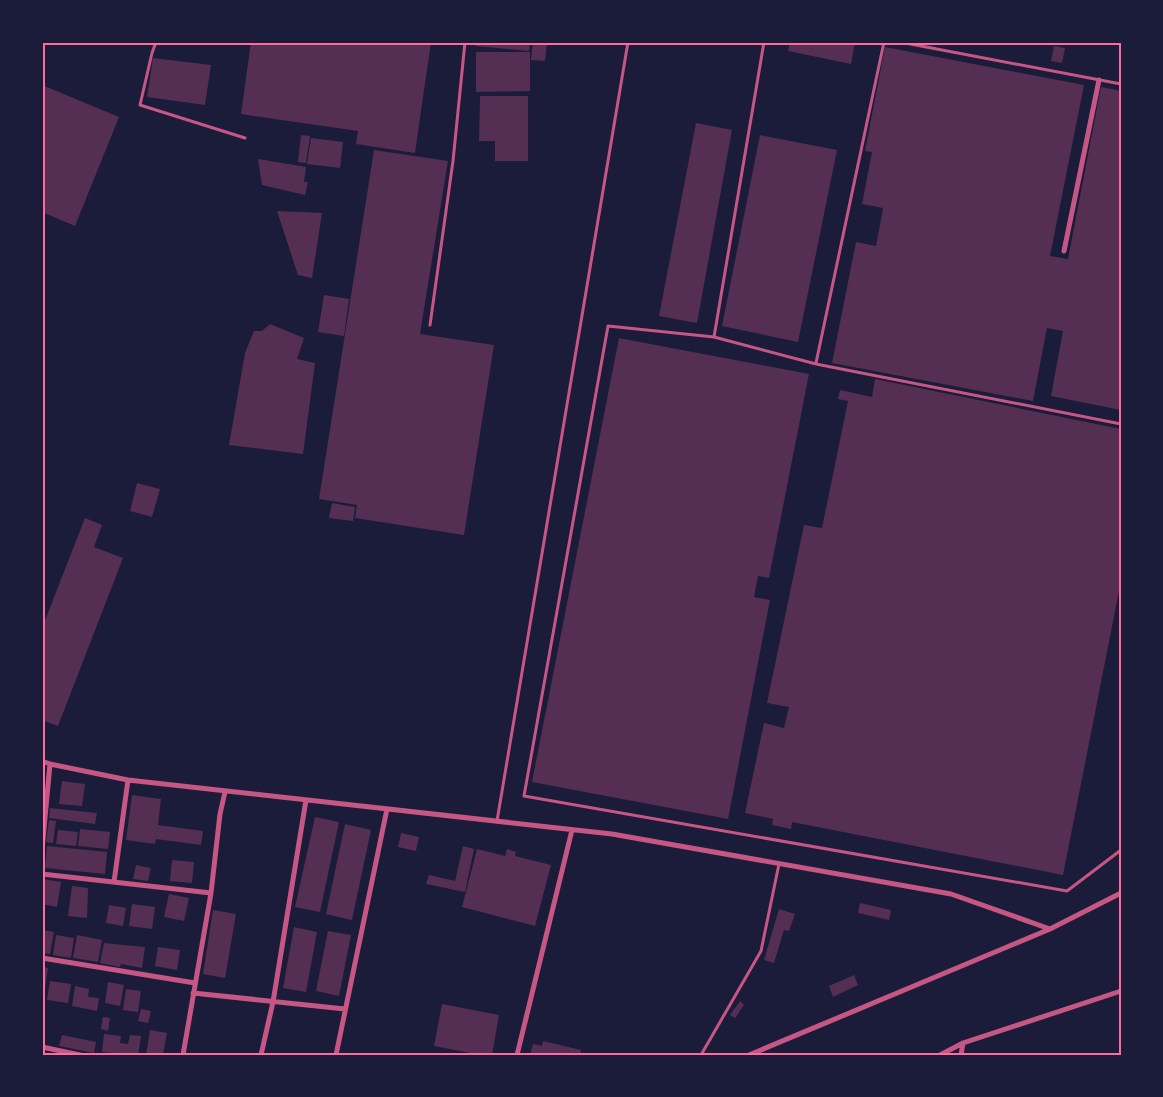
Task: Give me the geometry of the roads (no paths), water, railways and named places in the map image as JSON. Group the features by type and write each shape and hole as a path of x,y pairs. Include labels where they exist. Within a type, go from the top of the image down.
{"street":[{"path":"1116,42 1121,43"},
{"path":"1064,251 1100,80"},
{"path":"42,760 50,764 128,780 612,834 951,894 1050,929"},
{"path":"42,850 50,764"},
{"path":"114,882 128,780"},
{"path":"183,1055 211,894 219,814 225,792"},
{"path":"261,1055 273,1002 306,801"},
{"path":"336,1055 387,809"},
{"path":"517,1055 572,830"},
{"path":"42,874 211,894"},
{"path":"750,1055 1050,929 1121,893"},
{"path":"42,958 195,983"},
{"path":"940,1055 963,1044 1121,991"},
{"path":"193,993 345,1009"},
{"path":"961,1055 963,1044"},
{"path":"42,1047 80,1055"}],"lane":[{"path":"156,42 140,105 245,138"},
{"path":"430,325 453,161 465,42"},
{"path":"496,822 628,42"},
{"path":"714,338 764,42"},
{"path":"816,364 884,42"},
{"path":"900,42 1121,84"},
{"path":"1121,424 816,364 714,338 608,326 524,796 1067,891 1121,850"},
{"path":"701,1055 761,951 779,864"}]}
